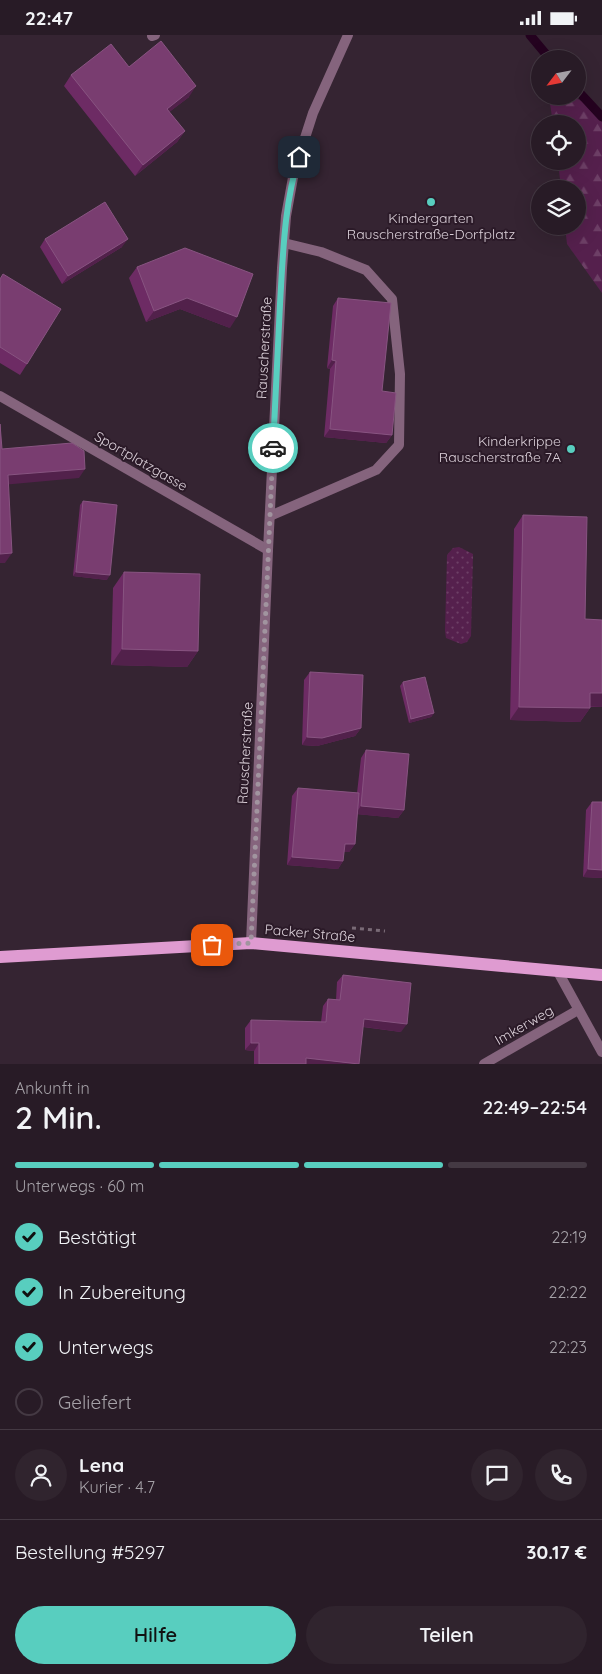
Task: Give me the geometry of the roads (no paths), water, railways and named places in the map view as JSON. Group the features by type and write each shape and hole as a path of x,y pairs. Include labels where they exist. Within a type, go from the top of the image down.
{"main road":[{"name":"Packer Straße","path":"0,957 251,943 602,975"}],"street":[{"name":"Rauscherstraße","path":"251,943 268,550 286,216 294,171 313,113 348,35"},
{"path":"270,516 376,470 399,445 400,373 392,299 366,270 322,252 284,243"},
{"name":"Sportplatzgasse","path":"0,396 268,550"},
{"path":"557,970 602,1052"},
{"name":"Imkerweg","path":"484,1064 578,1010"}],"waterway":[{"path":"530,35 542,50"},
{"path":"586,100 602,117"}],"place":[{"name":"Kindergarten Rauscherstraße-Dorfplatz","path":"431,202"},
{"name":"Kinderkrippe Rauscherstraße 7A","path":"571,449"}]}
